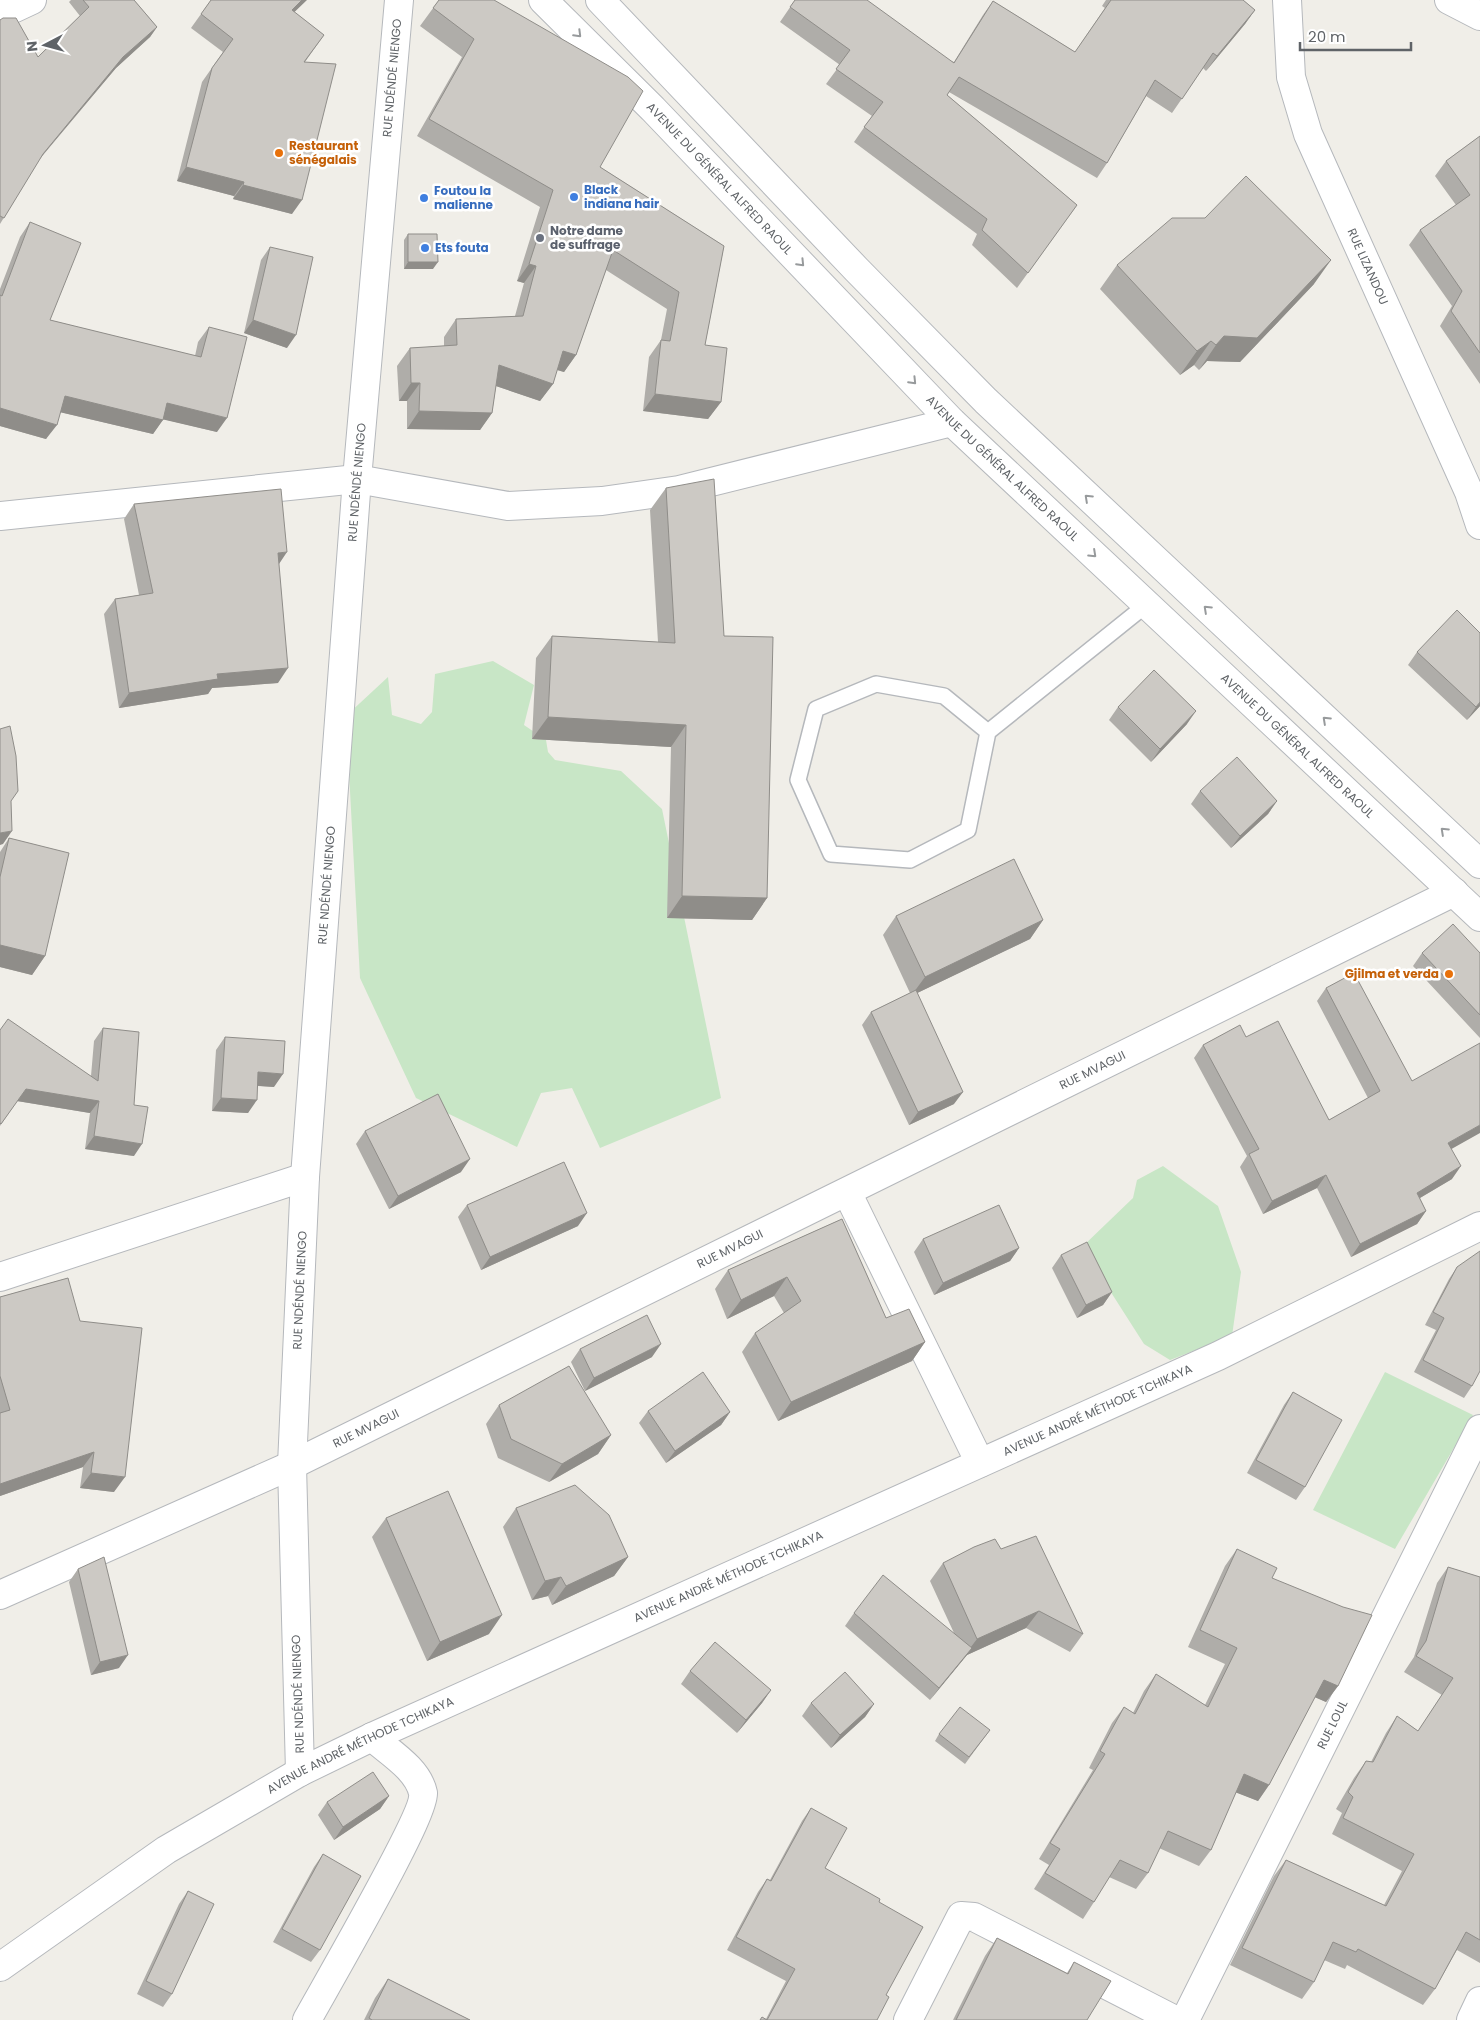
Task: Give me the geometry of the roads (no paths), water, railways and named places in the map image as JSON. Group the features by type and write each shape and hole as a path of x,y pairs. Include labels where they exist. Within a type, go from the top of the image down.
{"street":[{"path":"0,15 32,0"},
{"name":"RUE NDÉNDÉ NIENGO","path":"300,1772 292,1466 306,1177 357,479 399,0"},
{"name":"AVENUE DU GÉNÉRAL ALFRED RAOUL","path":"543,0 654,109 952,422 1480,917"},
{"path":"600,0 857,270 986,401 1480,864"},
{"name":"RUE LIZANDOU","path":"1287,0 1291,77 1308,134 1474,486 1480,525"},
{"path":"1449,0 1480,16"},
{"path":"0,516 357,479 508,506 602,501 679,490 952,422"},
{"name":"RUE MVAGUI","path":"0,1595 292,1466 1454,892"},
{"path":"0,1277 306,1177"},
{"path":"846,1192 980,1463"},
{"name":"AVENUE ANDRÉ MÉTHODE TCHIKAYA","path":"0,1967 166,1850 300,1772 372,1737 1218,1356 1480,1226"},
{"name":"RUE LOUL","path":"1185,2020 1480,1429"},
{"path":"307,2020 404,1843 421,1806 423,1794 411,1771 372,1737"},
{"path":"908,2020 961,1916 974,1917 1175,2020"},
{"path":"1471,2020 1480,2001"}],"lane":[{"path":"988,732 944,696 876,684 816,709 798,780 831,854 910,860 968,830 988,732 1146,604"}],"place":[{"name":"Restaurant sénégalais","path":"279,153"},
{"name":"Black indiana hair","path":"574,197"},
{"name":"Foutou la malienne","path":"424,198"},
{"name":"Notre dame de suffrage","path":"540,238"},
{"name":"Ets fouta","path":"425,248"},
{"name":"Gjilma et verda","path":"1449,974"}]}
